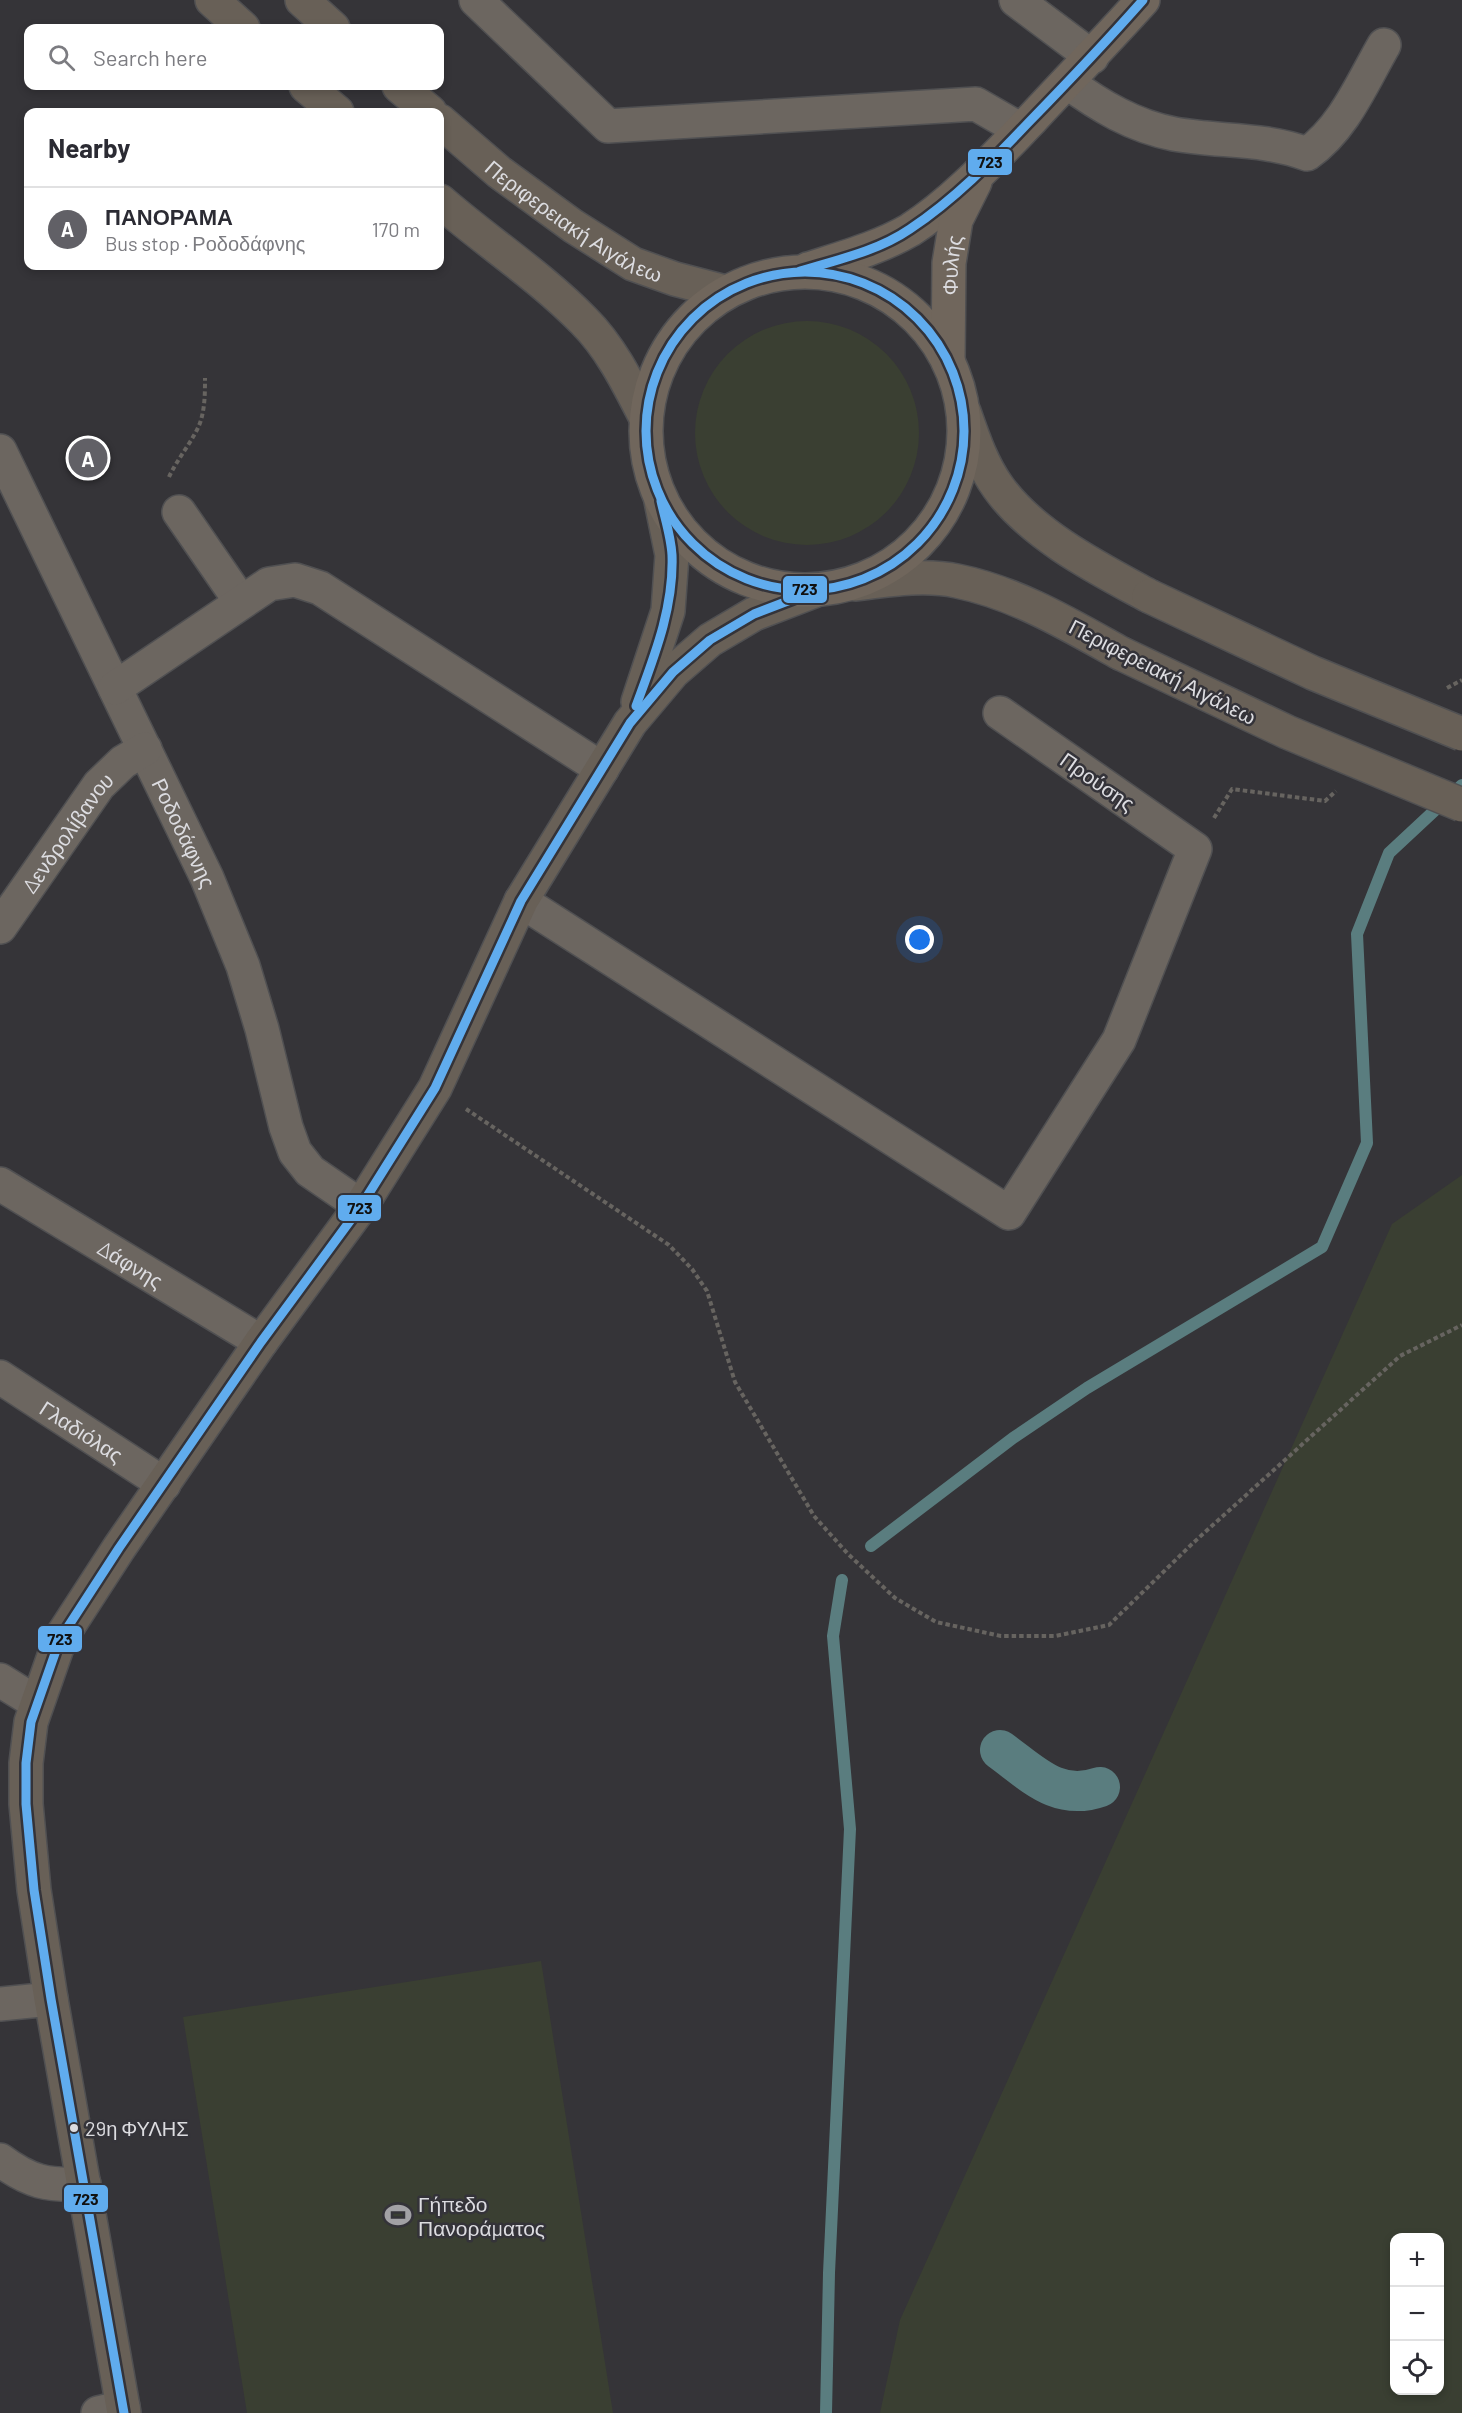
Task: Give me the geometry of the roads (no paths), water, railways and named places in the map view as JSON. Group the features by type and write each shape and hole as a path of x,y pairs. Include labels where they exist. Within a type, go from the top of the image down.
{"main road":[{"path":"212,0 239,24"},
{"path":"302,0 329,24"},
{"name":"Φυλής","path":"800,271 858,254 909,230 978,175 1092,57 1143,0"},
{"path":"311,90 332,108"},
{"path":"404,90 425,108"},
{"name":"Περιφερειακή Αιγάλεω","path":"444,124 499,172 573,226 633,264 675,279 726,292"},
{"name":"Φυλής","path":"948,361 949,262 956,220 978,175"},
{"path":"444,204 547,287 585,322 618,364 645,416"},
{"path":"630,723 655,657 668,611 672,555 661,501 648,460 645,416 658,367 685,324 726,292 762,277 800,271 860,281 912,313 948,361 978,453 998,488 1035,525 1083,560 1149,596 1313,673 1462,734"},
{"path":"115,2411 84,2184 34,1890 26,1804 26,1763 31,1722 60,1639 119,1548 261,1342 361,1206 435,1088 521,901 630,723 673,672 710,640 754,614 814,591 856,584 904,558 940,518 961,467 964,412"},
{"path":"661,501 688,540 724,569 768,587 814,591"},
{"name":"Περιφερειακή Αιγάλεω","path":"856,584 905,578 955,580 1002,593 1060,619 1120,653 1287,732 1462,805"}],"street":[{"path":"476,0 608,126 976,104 1021,130"},
{"path":"1016,0 1092,57"},
{"path":"1067,82 1097,104 1137,124 1174,134 1284,145 1307,154 1328,136 1347,110 1384,45"},
{"name":"Ροδοδάφνης","path":"0,451 207,878 228,926 262,1029 286,1127 295,1152 310,1171 361,1206"},
{"path":"179,512 241,602"},
{"path":"115,688 269,584 294,580 320,588 602,769"},
{"name":"Προύσης","path":"521,901 1009,1213 1119,1040 1195,849 1000,713"},
{"name":"Δενδρολίβανου","path":"0,927 99,785 123,762 145,749"},
{"name":"Δάφνης","path":"0,1184 261,1342"},
{"name":"Γλαδιόλας","path":"0,1377 164,1484"},
{"path":"0,1680 37,1703"},
{"path":"0,2004 51,1999"},
{"path":"0,2160 34,2182 57,2185 84,2184"}],"waterway":[{"path":"871,1546 1013,1438 1087,1388 1322,1247 1367,1143 1357,934 1389,853 1462,785"},
{"path":"826,2413 829,2273 850,1829 833,1636 842,1580"},
{"path":"1000,1750 1034,1776 1058,1788 1085,1791 1100,1787"}],"place":[{"name":"ΠΑΝΟΡΑΜΑ","path":"88,458"},
{"name":"29η ΦΥΛΗΣ","path":"74,2128"},
{"name":"Γήπεδο Πανοράματος","path":"398,2215"}]}
